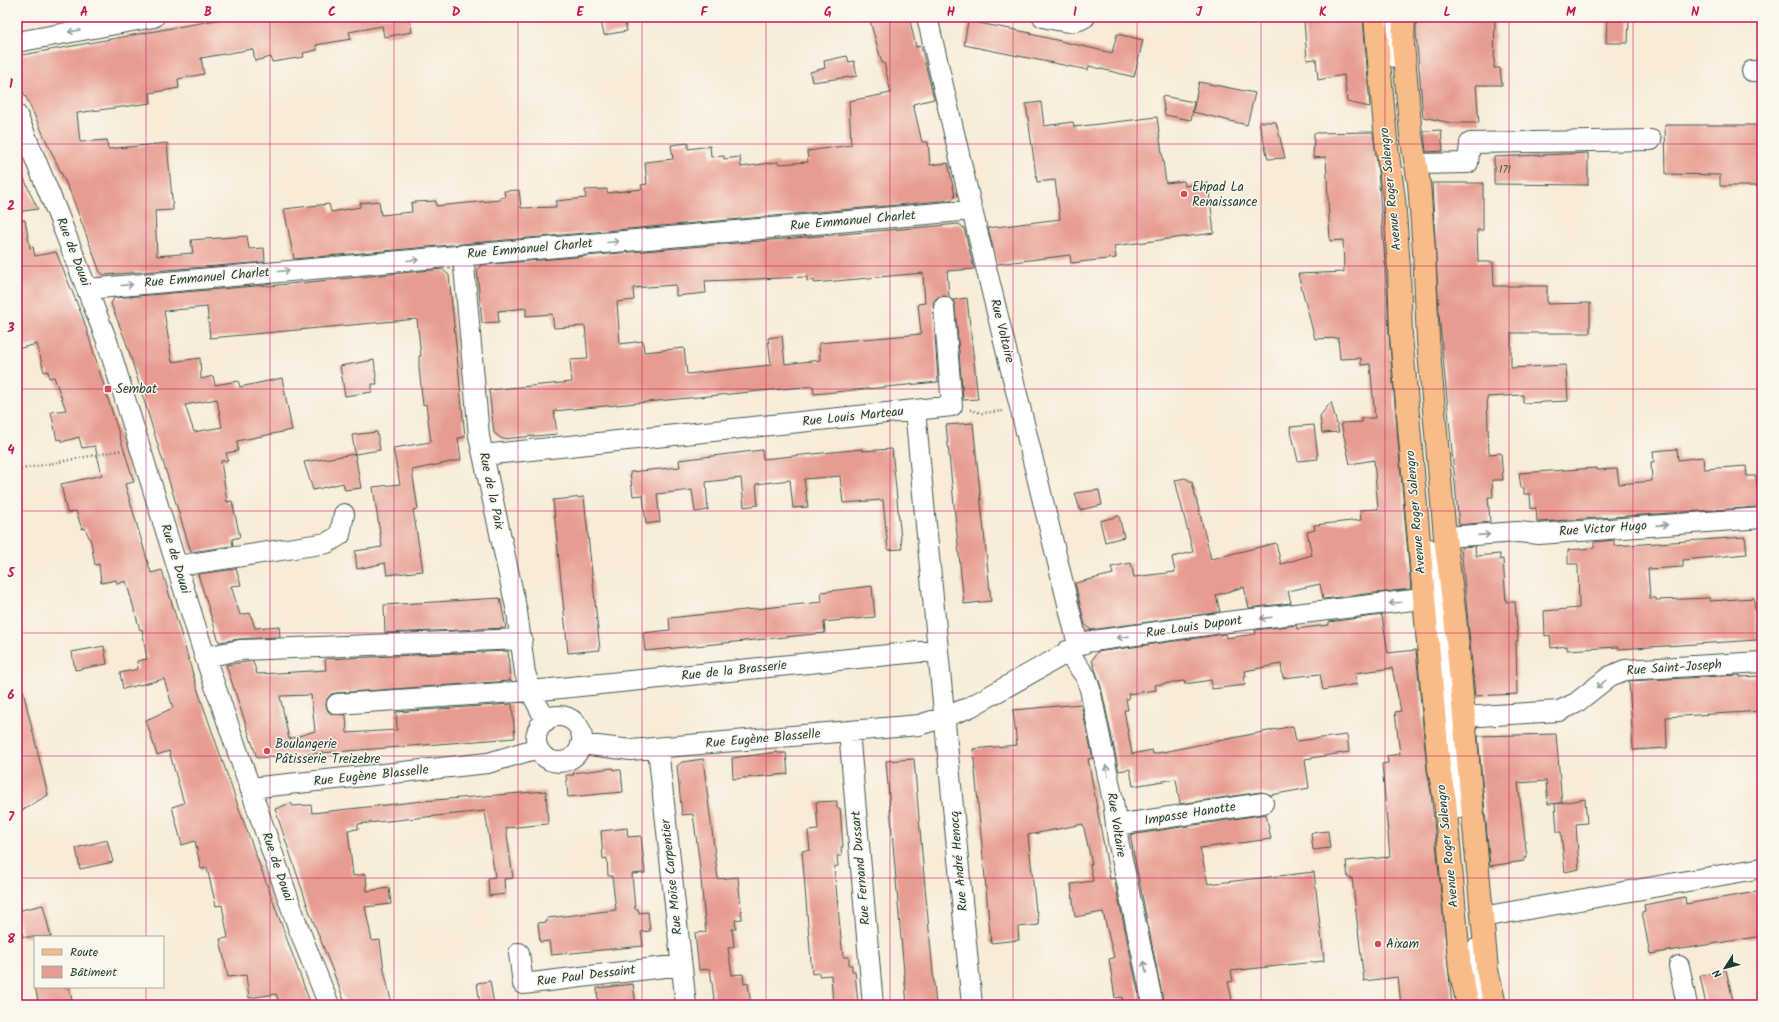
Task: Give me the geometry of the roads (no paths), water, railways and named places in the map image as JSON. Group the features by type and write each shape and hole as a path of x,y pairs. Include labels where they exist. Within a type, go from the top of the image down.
{"main road":[{"name":"Avenue Roger Salengro","path":"1375,17 1386,140 1394,199 1399,267 1401,335 1440,607 1451,723 1482,917 1487,970 1495,1005"},
{"name":"Avenue Roger Salengro","path":"1404,17 1404,52 1424,251 1428,340 1445,538 1440,607 1451,723 1439,769 1446,800 1460,970 1469,1005"}],"street":[{"path":"17,42 154,17"},
{"name":"Rue Voltaire","path":"927,17 972,210 1021,409 1073,648 1090,690 1153,1005"},
{"path":"1043,17 1070,22 1080,21 1085,17"},
{"path":"1384,17 1395,136 1405,212 1411,344 1427,532 1440,607"},
{"path":"1391,17 1401,128 1410,182 1416,264 1418,345 1440,607"},
{"name":"Rue de Douai","path":"17,115 88,289 107,341 205,658 298,927 328,1005"},
{"path":"1416,164 1468,163 1470,143 1651,140"},
{"name":"Rue Emmanuel Charlet","path":"88,289 972,210"},
{"name":"Rue de la Paix","path":"463,255 478,426 483,455 522,639 525,673 531,691 546,721"},
{"path":"915,410 952,406 944,307"},
{"name":"Rue Louis Marteau","path":"483,455 915,410 945,717"},
{"path":"177,566 327,543 340,535 344,514"},
{"name":"Rue Victor Hugo","path":"1445,538 1518,532 1539,534 1762,518"},
{"name":"Rue Louis Dupont","path":"945,717 970,707 1086,642 1235,621 1440,607"},
{"path":"205,658 240,650 522,639"},
{"name":"Rue de la Brasserie","path":"337,704 531,691 938,650"},
{"name":"Rue Saint-Joseph","path":"1451,723 1559,711 1576,703 1610,676 1625,670 1762,662"},
{"path":"557,717 571,721 580,733 581,744 573,757 559,762 545,757 538,748 537,733 546,721 557,717"},
{"name":"Rue Eugène Blasselle","path":"581,744 622,750 658,749 919,725 945,717"},
{"name":"Rue André Henocq","path":"945,717 972,1005"},
{"path":"1451,723 1479,1005"},
{"name":"Rue Fernand Dussart","path":"849,731 873,1005"},
{"name":"Rue Eugène Blasselle","path":"250,788 488,763 538,748"},
{"name":"Rue Moïse Carpentier","path":"658,749 686,1005"},
{"name":"Impasse Hanotte","path":"1116,825 1263,803"},
{"path":"1482,917 1762,868"},
{"name":"Rue Paul Dessaint","path":"519,953 523,984 681,965"},
{"path":"1679,966 1687,1005"}],"place":[{"name":"Ehpad La Renaissance","path":"1184,194"},
{"name":"Sembat","path":"108,389"},
{"name":"Boulangerie Pâtisserie Treizebre","path":"267,751"},
{"name":"Aixam","path":"1378,944"}]}
